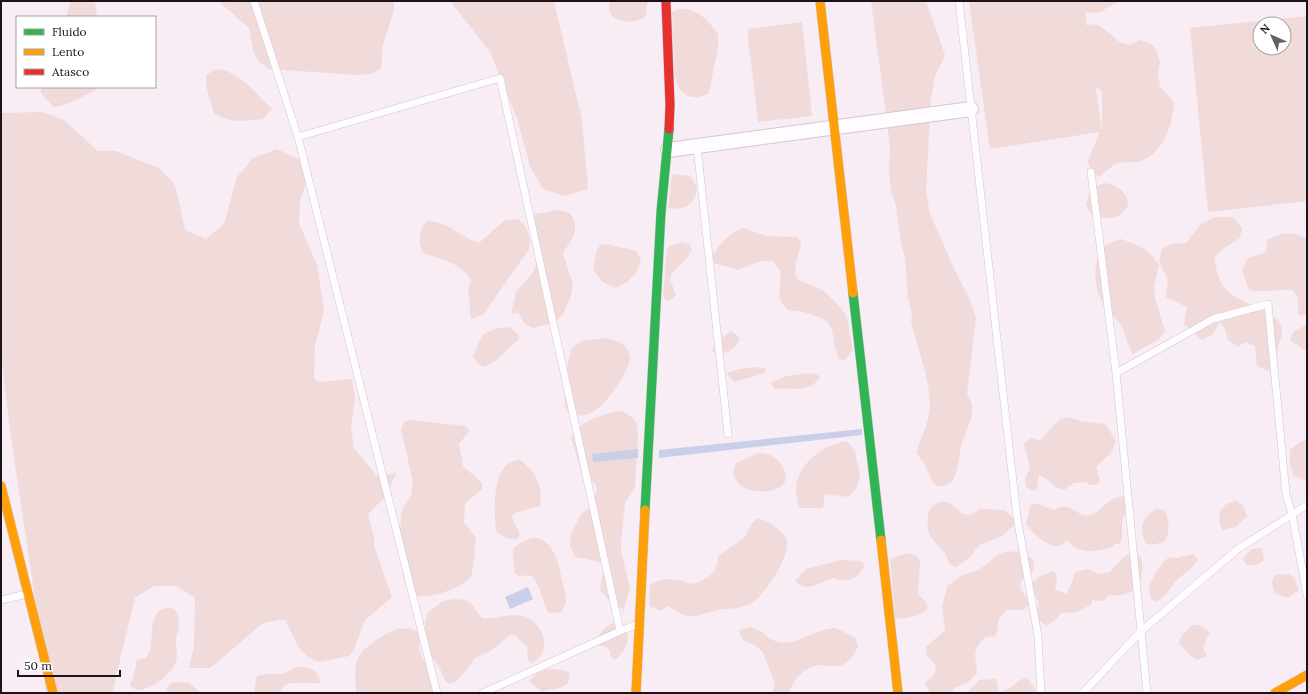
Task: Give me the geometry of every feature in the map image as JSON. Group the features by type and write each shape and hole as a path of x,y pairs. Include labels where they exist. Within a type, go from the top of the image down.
{"street":[{"path":"636,693 661,212 668,150 670,98 666,1"},
{"path":"820,1 898,693"},
{"path":"668,150 971,109"},
{"path":"1,486 53,693"},
{"path":"1275,693 1307,675"}],"lane":[{"path":"254,1 298,136 437,693"},
{"path":"959,1 1017,517 1038,636 1041,693"},
{"path":"298,136 500,78 620,631"},
{"path":"697,146 728,434"},
{"path":"1091,172 1116,373 1147,693"},
{"path":"1116,373 1213,318 1268,304 1286,494 1292,514 1307,595"},
{"path":"1083,693 1140,632 1238,549 1307,505"},
{"path":"1,600 27,594"},
{"path":"483,693 640,623"}],"shaded area":[{"path":"71,1 95,1 97,16 66,16"},
{"path":"218,1 394,1 394,10 383,45 381,69 370,74 357,75 269,69 259,62 253,51 249,28"},
{"path":"450,1 554,1 582,120 588,189 565,196 543,189 530,167 517,118 490,52"},
{"path":"610,1 648,1 645,17 633,21 615,18 611,14 609,8"},
{"path":"871,1 926,1 945,55 935,77 931,99 926,191 930,214 958,277 969,297 976,318 967,394 971,401 972,414 961,447 955,476 952,481 943,486 936,485 934,483 916,452 928,418 930,397 926,376 911,322 912,315 908,296 905,257 901,245 896,206 891,191 889,170 890,145"},
{"path":"969,1 1119,1 1100,12 1085,13 1087,26 1092,24 1100,26 1120,42 1129,45 1139,40 1150,43 1157,51 1160,63 1158,74 1160,86 1174,102 1172,119 1169,128 1161,145 1155,152 1141,161 1116,164 1099,177 1090,170 1088,160 1100,132 990,149","holes":["1095,85 1102,92 1102,128"]},
{"path":"678,9 691,10 697,13 706,19 718,34 718,46 710,88 708,94 703,96 694,97 686,95 677,84 674,61 672,12"},
{"path":"1307,16 1307,201 1208,212 1190,28 1252,22 1252,56 1292,56 1292,18"},
{"path":"802,22 812,116 758,122 747,29"},
{"path":"216,69 224,70 240,78 272,109 263,119 244,121 226,119 214,113 206,86 206,75"},
{"path":"42,88 98,88 83,97 53,107 40,92"},
{"path":"43,112 64,120 98,151 116,151 159,168 175,185 185,230 206,239 224,224 237,177 253,158 277,149 299,159 307,180 300,201 299,223 317,265 324,311 315,346 314,379 320,382 352,379 355,397 351,428 354,448 377,476 396,473 387,495 368,514 374,537 374,546 392,597 365,620 353,652 349,656 319,662 308,657 299,648 285,619 263,623 210,668 189,668 194,646 195,598 176,586 154,586 135,598 112,693 46,693 40,632 11,438 1,355 1,113"},
{"path":"672,174 690,176 697,187 692,202 684,207 674,209 668,208"},
{"path":"1106,183 1121,190 1126,196 1129,204 1121,214 1113,218 1104,218 1092,215 1086,205 1092,190"},
{"path":"558,210 570,213 575,224 573,238 563,253 573,285 571,296 562,316 553,323 533,328 524,323 518,313 511,314 516,292 532,274 537,263 534,227 535,214"},
{"path":"1215,217 1233,217 1242,228 1240,238 1221,250 1214,258 1222,284 1237,298 1271,315 1281,326 1282,334 1277,350 1275,371 1266,370 1257,366 1255,346 1245,342 1238,347 1228,340 1225,328 1220,322 1212,335 1202,340 1184,324 1187,307 1166,297 1168,280 1159,262 1162,249 1171,244 1186,243 1201,224"},
{"path":"518,219 527,229 529,249 483,315 471,319 468,291 471,280 462,269 450,262 423,253 419,240 422,229 426,221 441,223 465,237 479,243 505,220"},
{"path":"743,228 767,236 797,237 801,242 795,268 796,276 801,281 822,290 836,302 847,317 853,351 845,360 839,359 832,332 827,322 807,313 789,311 781,302 779,296 781,277 780,271 773,261 760,261 738,270 714,263 712,257 721,243 733,233"},
{"path":"1284,233 1297,234 1307,239 1307,314 1299,316 1297,295 1292,290 1249,290 1242,271 1248,258 1266,252 1267,240"},
{"path":"1121,239 1143,248 1159,265 1154,287 1155,298 1165,331 1159,339 1133,354 1120,324 1102,301 1098,292 1095,272 1097,259 1102,249"},
{"path":"683,242 689,244 692,250 685,260 672,273 670,279 676,295 673,299 667,301 663,296 667,249 671,245"},
{"path":"606,244 637,251 641,261 638,270 632,278 625,284 616,288 604,283 593,270 597,250 600,245"},
{"path":"1307,325 1307,352 1290,340 1294,331"},
{"path":"509,327 518,334 519,339 493,363 482,367 473,357 482,335 497,328"},
{"path":"731,331 740,338 738,342 731,350 725,353 717,354 712,350 718,341"},
{"path":"606,338 621,343 626,347 630,358 629,364 615,389 596,410 586,415 570,415 565,405 564,382 571,349 581,341"},
{"path":"759,367 765,368 766,373 734,382 727,373 739,369"},
{"path":"809,373 816,374 820,377 815,383 805,388 775,389 770,383 786,376"},
{"path":"622,411 633,418 636,423 638,435 635,487 625,503 621,541 621,552 630,587 622,616 622,608 612,604 600,590 604,566 601,562 576,557 570,547 571,535 580,515 589,508 597,490 595,484 580,467 571,438 580,427 593,419"},
{"path":"1069,417 1080,421 1105,424 1116,441 1111,453 1096,467 1100,481 1096,485 1089,485 1086,482 1074,483 1064,490 1060,489 1046,478 1039,475 1037,483 1038,489 1032,491 1026,487 1025,480 1030,467 1024,444 1031,438 1040,440 1060,419"},
{"path":"410,420 465,426 470,430 459,444 463,466 482,483 482,489 465,504 464,523 476,537 472,574 467,581 453,589 435,595 412,595 404,581 399,538 402,510 411,496 413,482 401,429 404,422"},
{"path":"1307,440 1306,481 1293,475 1290,464 1290,450 1300,442"},
{"path":"847,441 855,451 860,476 857,487 849,497 825,494 823,508 799,508 796,496 797,484 800,473 806,464 824,449"},
{"path":"758,453 777,459 786,473 785,482 781,487 775,490 760,491 746,489 737,482 733,473 736,463"},
{"path":"520,460 534,474 541,493 541,499 540,506 515,513 512,517 520,535 516,539 510,539 496,531 496,488 499,477 504,469 511,462"},
{"path":"1124,496 1126,510 1122,523 1122,541 1121,543 1115,544 1113,547 1095,551 1086,551 1081,550 1067,541 1059,546 1050,545 1040,539 1026,524 1030,506 1035,503 1054,510 1060,507 1065,507 1080,514 1089,515 1093,514 1112,500"},
{"path":"1236,500 1243,506 1247,516 1236,527 1223,530 1220,525 1219,513 1225,505"},
{"path":"943,501 949,503 963,514 970,515 980,509 1005,510 1014,519 1014,525 1002,536 979,545 970,557 956,567 950,565 946,554 935,542 928,531 928,515 931,508 935,504"},
{"path":"1156,509 1165,510 1168,518 1168,535 1164,542 1151,545 1146,543 1142,533 1142,528 1147,516"},
{"path":"757,519 766,521 778,529 785,536 787,543 786,552 777,572 765,590 753,602 741,607 718,610 697,616 682,614 668,606 660,611 649,606 650,585 667,579 694,584 708,577 712,574 716,567 718,556 744,538 753,522"},
{"path":"532,538 545,541 554,552 557,559 566,597 564,608 561,612 549,613 534,578 531,576 518,576 514,572 513,549 522,542"},
{"path":"1262,548 1264,560 1256,565 1246,565 1243,558 1252,549"},
{"path":"1020,551 1034,560 1033,571 1021,581 1020,588 1029,604 1023,610 1007,610 999,619 996,636 984,638 980,643 975,654 977,673 968,682 954,688 951,693 928,693 929,689 924,684 934,675 936,666 926,654 926,647 945,630 942,606 947,586 961,576 979,570 996,556 1005,552"},
{"path":"907,553 917,556 920,561 918,594 926,602 928,608 917,615 895,619 890,559"},
{"path":"1134,553 1141,557 1142,574 1140,581 1132,591 1126,594 1109,595 1102,601 1092,600 1092,604 1077,612 1061,613 1055,620 1046,626 1036,617 1039,603 1031,585 1038,577 1054,571 1057,579 1055,589 1066,594 1072,583 1075,572 1088,569 1099,574 1109,572 1125,556"},
{"path":"1193,554 1198,559 1193,566 1176,581 1161,599 1154,602 1149,591 1156,572 1169,557 1176,558"},
{"path":"841,560 860,561 865,564 856,577 848,580 833,578 809,587 804,587 795,581 806,569"},
{"path":"1289,574 1294,578 1299,590 1288,598 1274,593 1272,583 1274,575"},
{"path":"454,599 466,600 469,602 482,618 521,615 533,621 538,626 544,640 542,653 538,659 531,663 528,659 527,647 516,636 511,634 491,651 475,658 464,673 455,682 450,684 444,679 439,667 429,653 425,637 425,627 428,612 443,601"},
{"path":"170,607 176,611 179,626 176,640 177,656 174,667 162,680 152,686 140,690 136,689 130,685 130,682 133,679 137,660 146,658 149,652 151,646 153,621 160,610"},
{"path":"618,622 626,630 627,641 626,646 620,656 615,660 610,656 610,651 606,647 594,645 603,630 609,625"},
{"path":"1193,625 1198,625 1210,632 1203,647 1207,656 1197,660 1190,656 1179,643 1182,635"},
{"path":"750,627 761,631 770,639 780,643 792,642 823,630 835,628 855,637 858,647 850,659 844,664 835,666 820,665 809,668 800,674 793,683 789,693 772,693 775,685 763,652 754,645 743,640 738,630"},
{"path":"398,629 412,629 418,633 420,638 420,652 432,677 432,693 356,693 355,669 358,658 367,647 375,641 389,632"},
{"path":"296,667 308,668 315,672 320,679 320,683 290,683 284,686 278,693 255,693 257,676 267,674 283,674"},
{"path":"548,669 565,670 569,673 568,683 565,686 542,692 529,681 537,673"},
{"path":"1026,677 1036,690 1035,693 967,693 979,680 996,679 999,692 1010,688"},
{"path":"176,682 189,683 201,693 165,693 170,684"}],"water":[{"path":"862,429 862,435 659,458 659,450"},
{"path":"638,449 638,458 593,462 592,454"},
{"path":"528,587 533,599 510,609 505,597"}],"traffic: fast":[{"path":"645,510 661,212 669,129"},
{"path":"853,293 881,540"}],"traffic: slow":[{"path":"820,1 853,293"},
{"path":"1,486 53,693"},
{"path":"636,693 645,510"},
{"path":"881,540 898,693"},
{"path":"1275,693 1307,675"}],"traffic: jam":[{"path":"666,1 670,105 669,129"}]}
